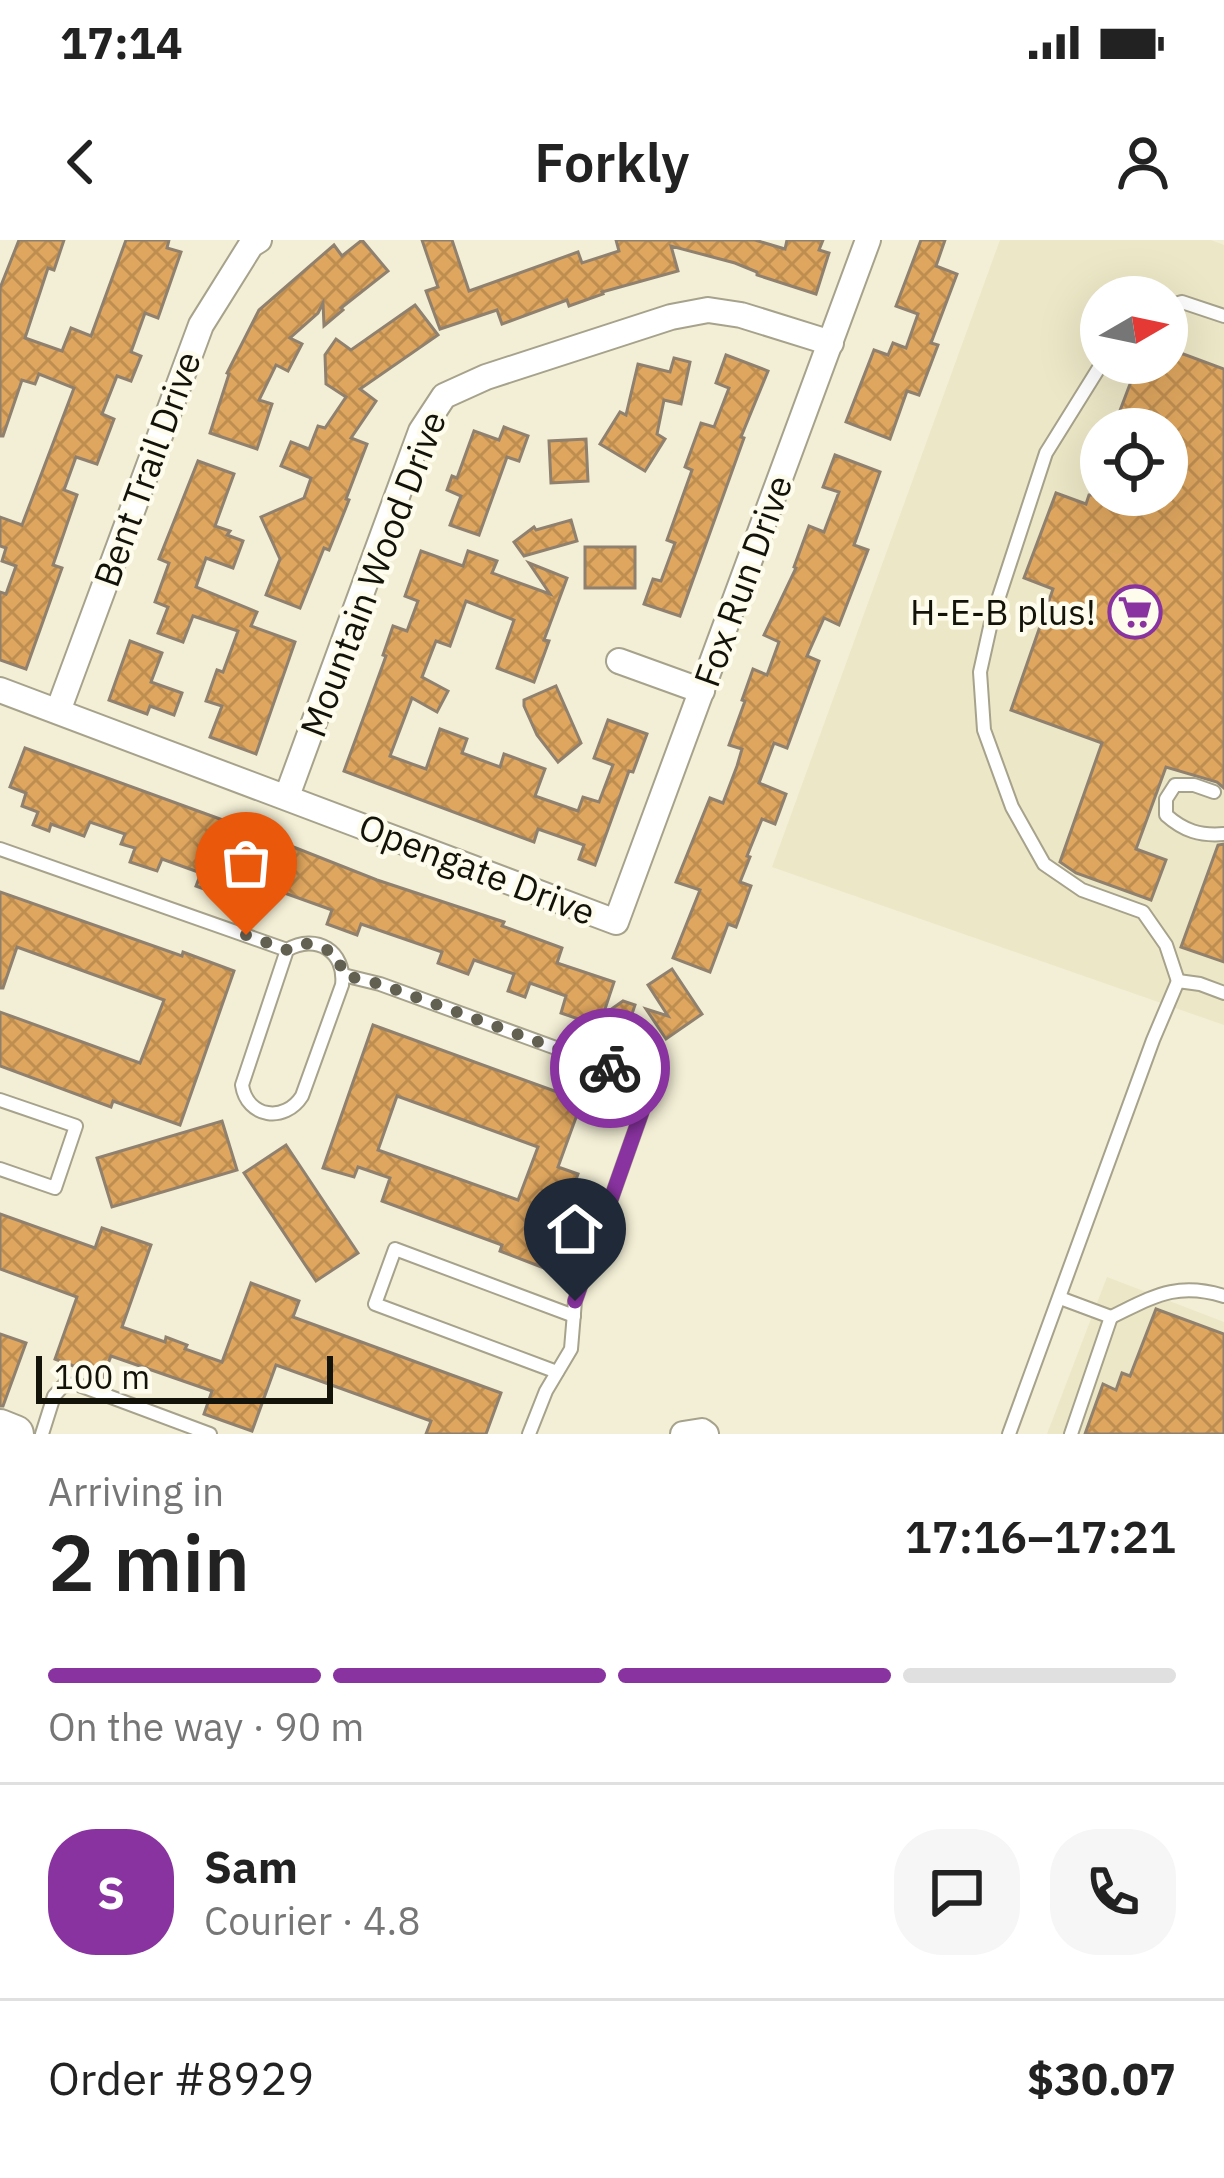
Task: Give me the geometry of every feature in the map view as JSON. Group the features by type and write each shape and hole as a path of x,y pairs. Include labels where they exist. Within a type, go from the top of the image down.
{"main road":[{"path":"0,1428 16,1434"}],"street":[{"name":"Bent Trail Drive","path":"58,710 201,326 250,245 259,240"},
{"name":"Fox Run Drive","path":"616,922 868,240"},
{"name":"Mountain Wood Drive","path":"287,796 421,431 444,396 506,370 671,317 708,310 741,314 831,344"},
{"path":"619,662 702,691"},
{"name":"Opengate Drive","path":"0,690 616,922"},
{"path":"683,1434 706,1434"}],"lane":[{"path":"1188,304 1224,316"},
{"path":"1010,1434 1178,981 1166,945 1143,912 1082,890 1044,864 1012,807 984,730 980,672 992,617 1046,453 1089,384"},
{"path":"1214,792 1175,785 1166,799 1166,815 1181,828 1207,836 1224,834"},
{"path":"0,848 287,950"},
{"path":"301,943 327,949 338,957 343,975 298,1103 279,1114 260,1112 245,1100 243,1080 287,950 301,943"},
{"path":"343,975 380,984 652,1083 578,1292 574,1342 546,1391 529,1434"},
{"path":"1178,981 1224,993"},
{"path":"0,1100 76,1126 55,1188 0,1169"},
{"path":"557,1372 375,1304 394,1249 574,1316"},
{"path":"1060,1298 1111,1317 1164,1292 1208,1291 1224,1296"},
{"path":"1072,1434 1111,1317"},
{"path":"42,1434 54,1396 63,1385 76,1384 210,1434"}],"shaded area":[{"path":"1000,240 1211,240 1224,245 1224,1025 772,867"},
{"path":"1107,1277 1224,1322 1224,1434 1047,1434"}],"building":[{"path":"19,240 64,240 54,270 48,268 25,338 62,351 71,328 91,336 126,240 169,240 167,248 181,252 158,318 145,313 131,352 141,356 131,381 117,376 102,414 114,419 97,464 76,457 64,490 77,495 53,565 62,568 26,669 0,660 0,592 6,594 16,566 2,561 6,548 0,546 0,517 22,525 74,388 39,374 35,384 22,380 0,436 0,288"},
{"path":"362,240 388,271 324,326 323,303 290,338 302,344 288,371 276,365 259,400 272,404 257,449 210,433 227,373 259,310 334,245 342,256"},
{"path":"422,240 452,240 469,291 578,252 582,263 619,251 616,240 755,240 785,249 787,240 823,240 819,250 829,253 816,294 735,263 671,246 678,271 569,306 567,300 502,324 497,310 440,329 426,291 438,287"},
{"path":"921,240 945,240 936,266 957,274 931,343 938,345 919,395 907,391 890,439 846,422 874,350 888,355 893,343 906,348 918,314 896,306"},
{"path":"415,305 438,335 360,389 376,401 351,438 367,444 329,550 324,548 300,608 266,595 280,559 261,517 304,498 311,478 281,466 291,442 309,449 318,426 325,428 346,397 326,384 325,355 336,339 351,350"},
{"path":"726,355 768,371 680,616 644,604 653,579 661,581 675,543 667,540 692,470 685,467 701,423 714,427 729,388 716,383"},
{"name":"H-E-B plus!","path":"1188,356 1224,369 1224,788 1166,767 1136,849 1166,860 1151,900 1076,873 1060,862 1102,743 1011,710 1053,589 1024,578 1056,493 1080,502 1080,516 1188,516 1188,408 1121,408 1130,384 1188,384"},
{"path":"674,358 690,362 681,404 664,400 657,434 665,439 645,471 600,444 620,412 626,415 638,364 670,372"},
{"path":"504,427 528,436 519,461 507,457 479,535 450,525 461,496 447,490 452,476 457,478 474,431 499,440"},
{"path":"586,439 588,481 551,483 549,441"},
{"path":"835,455 880,472 854,545 868,550 839,625 824,618 807,656 819,661 787,748 774,743 759,783 786,794 775,824 762,819 740,882 751,886 736,927 728,924 710,972 673,958 700,890 676,882 710,798 723,803 737,766 742,749 729,745 742,700 753,669 767,675 779,642 764,635 796,568 809,526 824,532 839,492 823,487"},
{"path":"198,461 234,474 215,526 243,541 233,568 206,558 196,587 257,612 251,626 295,642 256,754 210,737 222,706 206,701 238,631 193,616 183,642 158,633 168,607 155,602 169,563 159,559"},
{"path":"571,520 577,541 524,556 514,542 534,527"},
{"path":"585,547 635,547 635,588 585,588"},
{"path":"421,551 463,566 468,551 497,561 492,573 550,594 529,563 567,578 534,682 497,668 514,620 466,601 450,646 436,641 422,677 448,691 437,712 412,698 390,756 426,769 440,729 467,739 462,753 500,767 504,754 545,769 535,796 578,811 583,797 599,802 613,765 594,758 608,720 647,734 595,865 579,859 584,845 538,829 534,842 344,771 393,626 407,631 418,601 405,596"},
{"path":"130,641 162,653 151,682 182,693 174,715 150,706 147,714 109,700"},
{"path":"556,686 581,743 558,762 537,735 524,706 524,700"},
{"path":"25,748 377,880 504,922 502,926 562,948 557,963 614,982 603,1015 623,1001 635,1005 625,1035 561,1013 566,996 530,983 525,997 508,991 514,974 474,960 468,974 438,963 442,952 361,924 357,935 327,924 332,910 237,876 229,898 196,886 201,873 162,859 157,871 130,862 135,848 121,844 125,834 90,822 84,836 51,824 49,831 33,825 38,812 22,806 26,793 10,787"},
{"path":"1224,844 1224,962 1181,947 1218,845"},
{"path":"0,892 234,971 180,1125 113,1101 111,1107 0,1066 0,1012 140,1063 164,1000 17,947 0,988"},
{"path":"672,969 702,1014 666,1039 646,1009 668,1016 648,985"},
{"path":"373,1025 582,1101 558,1167 578,1174 544,1268 500,1251 502,1245 382,1201 390,1178 358,1167 354,1177 323,1168","holes":["397,1096 538,1147 518,1200 378,1150"]},
{"path":"222,1121 237,1170 112,1207 97,1158"},
{"path":"286,1145 358,1253 316,1281 244,1173"},
{"path":"0,1214 95,1248 102,1228 151,1245 122,1327 165,1342 166,1337 222,1362 251,1283 299,1301 293,1317 501,1393 486,1434 426,1434 431,1421 276,1365 252,1431 204,1414 212,1391 111,1356 103,1377 55,1359 77,1297 0,1269"},
{"path":"1156,1309 1224,1334 1224,1434 1085,1434 1103,1384 1116,1390 1122,1373 1130,1376"},
{"path":"0,1334 26,1343 3,1406 0,1406"}],"way so far":[{"path":"246,935 287,950 301,943 318,945 338,957 343,975 380,984 610,1068"}],"place":[{"name":"H-E-B plus!","path":"1135,612"}],"route":[{"path":"575,1301 652,1083 610,1068"}]}
